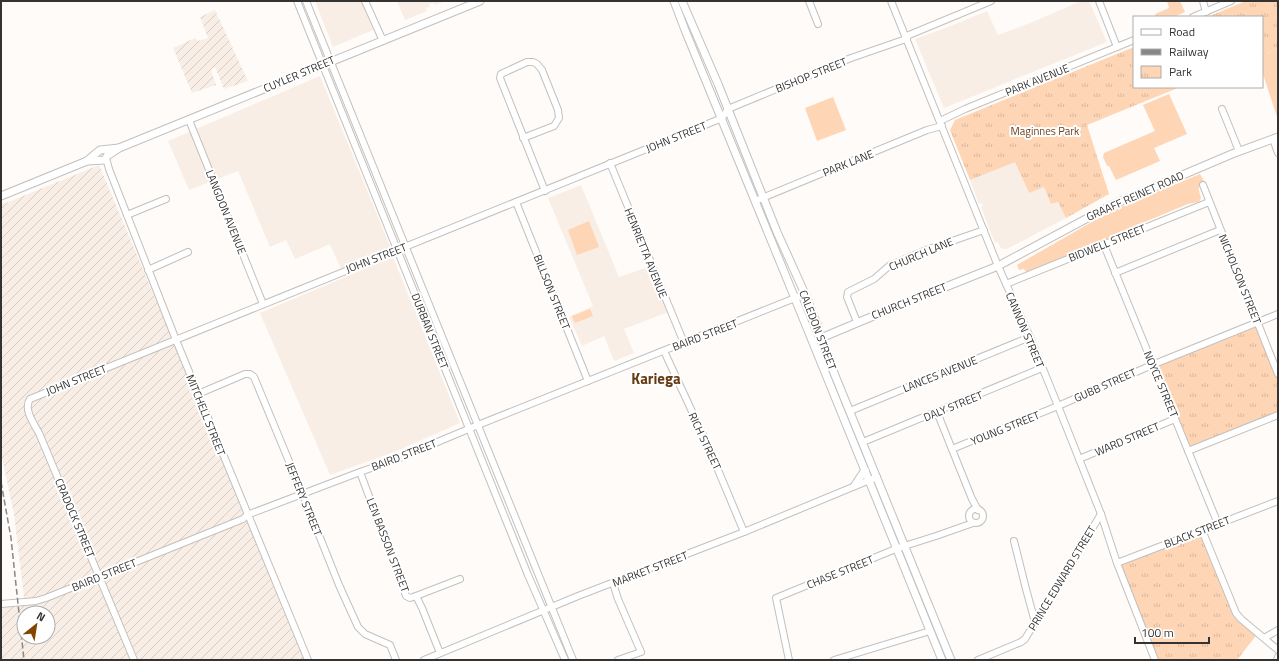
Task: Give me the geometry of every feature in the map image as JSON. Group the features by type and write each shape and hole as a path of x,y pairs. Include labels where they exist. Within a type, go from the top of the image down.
{"main road":[{"name":"CUYLER STREET","path":"1,196 103,156 119,148 330,61 480,1"},
{"name":"CALEDON STREET","path":"674,1 865,470 951,660"},
{"name":"CALEDON STREET","path":"682,1 728,109 776,232 805,294 823,346 877,477 930,630 942,660"},
{"name":"GRAAFF REINET ROAD","path":"998,266 1112,205 1239,151 1275,138"},
{"name":"CHURCH STREET","path":"821,338 857,322 998,266"},
{"path":"809,333 821,338 817,343 816,350"},
{"path":"855,485 865,470"}],"street":[{"name":"DURBAN STREET","path":"297,1 543,610 565,660"},
{"name":"DURBAN STREET","path":"306,1 573,660"},
{"path":"366,1 382,41"},
{"path":"809,1 818,24"},
{"name":"CANNON STREET","path":"891,1 998,266 1030,337 1058,406 1101,514 1117,563 1155,660"},
{"name":"BISHOP STREET","path":"728,109 851,58 906,39 909,35 991,1"},
{"path":"1099,1 1117,47"},
{"path":"1203,1 1206,12"},
{"path":"1196,16 1231,1"},
{"name":"PARK AVENUE","path":"941,124 965,109 1133,40"},
{"path":"523,138 554,126 559,118 558,110 542,70 537,64 531,62 512,68 501,74 500,77 523,138 545,190"},
{"path":"722,118 728,109"},
{"path":"1222,109 1239,151"},
{"name":"JOHN STREET","path":"30,399 722,118"},
{"name":"LANGDON AVENUE","path":"189,120 264,304"},
{"name":"PARK LANE","path":"755,201 941,124"},
{"path":"1275,138 1278,153"},
{"name":"MITCHELL STREET","path":"103,156 247,516 308,660"},
{"name":"HENRIETTA AVENUE","path":"610,163 684,343"},
{"name":"NICHOLSON STREET","path":"1203,185 1278,374"},
{"path":"127,215 166,199"},
{"name":"BILLSON STREET","path":"516,202 588,381"},
{"name":"BIDWELL STREET","path":"1006,284 1209,202"},
{"name":"CHURCH LANE","path":"857,322 847,296 848,292 874,279 889,266 926,250 984,230"},
{"path":"1115,273 1220,230"},
{"name":"NOYCE STREET","path":"1104,245 1218,524"},
{"path":"148,270 188,252"},
{"name":"BAIRD STREET","path":"1,604 36,601 46,598 247,516 397,459 470,428 805,294"},
{"name":"GUBB STREET","path":"1058,406 1152,365 1278,314"},
{"name":"LANCES AVENUE","path":"850,411 1030,337"},
{"name":"RICH STREET","path":"664,351 708,446 744,532"},
{"name":"DALY STREET","path":"863,442 1042,368"},
{"name":"JEFFERY STREET","path":"198,394 245,374 253,376 329,560 360,630 365,634 389,644 396,660"},
{"name":"CRADOCK STREET","path":"30,399 27,406 30,416 39,433 134,660"},
{"name":"YOUNG STREET","path":"952,449 1058,406"},
{"path":"936,412 972,499 982,515 982,520 979,522 973,523 970,520 972,499"},
{"path":"1188,451 1278,415"},
{"name":"WARD STREET","path":"1079,459 1175,418"},
{"name":"LEN BASSON STREET","path":"360,472 406,596 410,598 416,596 440,654"},
{"name":"MARKET STREET","path":"424,660 543,610 744,532 869,479 877,477"},
{"name":"BLACK STREET","path":"1117,563 1278,501"},
{"path":"959,528 970,514 975,510 978,510"},
{"name":"PRINCE EDWARD STREET","path":"978,660 1024,640 1101,514"},
{"name":"CHASE STREET","path":"789,660 776,598 901,547 973,523"},
{"path":"1202,530 1236,613 1278,650"},
{"path":"1014,541 1036,622"},
{"path":"416,596 460,579"},
{"path":"613,583 618,599 641,652 618,660"},
{"path":"834,660 930,630"},
{"path":"1264,638 1278,630"}],"shaded area":[{"path":"315,1 361,1 373,30 333,47"},
{"path":"397,1 445,1 435,5 434,3 429,4 430,7 426,8 427,11 405,20"},
{"path":"1081,1 1089,1 1107,42 944,108 915,39 987,11 998,35"},
{"path":"215,10 248,81 224,89 215,67 211,70 216,85 192,93 173,48 195,38 198,41 208,38 200,17"},
{"path":"320,76 392,251 342,271 330,244 295,259 286,240 270,247 238,171 189,190 168,141"},
{"path":"1015,161 1029,193 1044,187 1051,204 1058,202 1066,218 1007,249 1003,249 1000,247 998,242 995,243 981,207 983,206 982,203 979,204 970,180"},
{"path":"99,165 308,660 1,660 1,606 16,606 16,645 56,645 56,605 25,605 14,514 1,453 1,205"},
{"path":"581,185 619,277 651,266 671,311 624,329 634,353 614,361 604,336 582,346 569,317 593,306 548,198"},
{"path":"393,257 460,423 394,452 330,475 260,313"}],"green space":[{"path":"1167,1 1180,1 1185,12 1176,16 1156,16 1155,14 1169,8"},
{"path":"1246,1 1278,1 1278,48 1263,55 1263,16 1209,16"},
{"name":"Maginnes Park","path":"1133,47 1133,88 1178,88 1087,125 1109,194 1066,218 1058,202 1051,204 1044,187 1029,193 1015,162 970,180 950,130 955,120"},
{"path":"1278,48 1278,120 1263,74 1263,55"},
{"path":"1169,94 1187,134 1154,148 1160,161 1116,180 1103,157 1104,153 1155,131 1143,105"},
{"path":"833,97 846,130 817,141 805,108"},
{"path":"1200,174 1206,185 1202,184 1199,187 1201,198 1199,202 1188,204 1137,225 1135,228 1031,271 1026,272 1024,269 1019,270 1017,265 1090,223 1121,207"},
{"path":"589,221 599,247 577,255 568,230"},
{"path":"590,309 593,316 575,323 572,316"},
{"path":"1258,322 1278,374 1278,415 1188,451 1152,365"},
{"path":"1202,530 1235,611 1258,633 1237,660 1155,660 1117,563"}],"railway":[{"path":"1,482 11,538 24,660"}],"district":[{"name":"Kariega","path":"656,378"}]}
